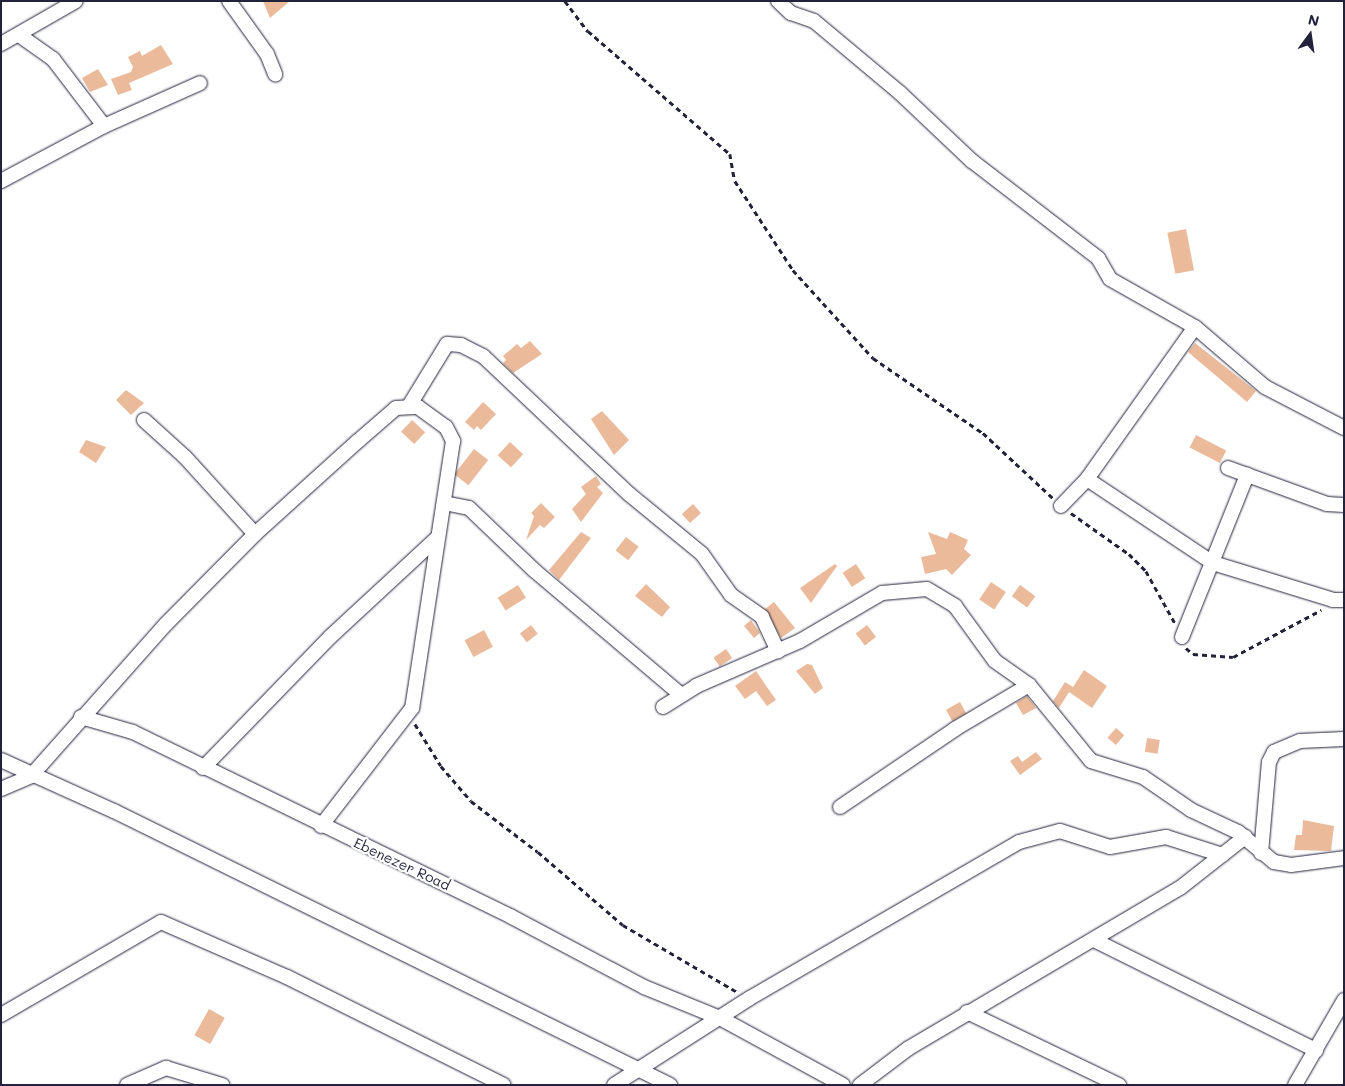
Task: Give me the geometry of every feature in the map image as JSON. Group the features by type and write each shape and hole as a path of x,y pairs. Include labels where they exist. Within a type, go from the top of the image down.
{"street":[{"path":"1,44 19,36 76,1"},
{"path":"229,1 267,54 275,74"},
{"path":"778,1 790,13 814,21 900,93 972,161 1098,258 1110,279 1195,326 1265,387 1344,428"},
{"path":"19,36 53,59 104,126"},
{"path":"1,181 104,126 200,84"},
{"path":"1061,506 1088,479 1195,326"},
{"path":"409,406 447,344 462,345 483,356 628,494 702,554 731,595 762,617 778,651"},
{"path":"1,789 31,776 81,717 255,534 382,419 396,408 409,406 432,414 452,438 444,503 410,714 321,826"},
{"path":"144,420 185,458 255,534"},
{"path":"1228,468 1327,504 1344,505"},
{"path":"1182,637 1247,475"},
{"path":"1088,479 1213,563 1338,600"},
{"path":"444,503 469,508 535,571 681,695"},
{"path":"202,768 330,637 437,538"},
{"path":"664,708 681,695 778,651 882,593 927,589 955,606 995,661 1029,685 1091,761 1144,777 1191,810 1245,837 1261,853 1274,862 1291,865 1344,858"},
{"path":"840,807 955,728 1029,685"},
{"name":"Ebenezer Road","path":"81,717 133,732 202,768 510,916 644,987 720,1018 843,1085"},
{"path":"1261,853 1268,762 1274,752 1300,740 1344,739"},
{"path":"1,760 31,776 114,811 640,1069 655,1081 670,1085"},
{"path":"614,1085 750,998 998,852 1042,834 1060,831 1110,847 1166,837 1222,855"},
{"path":"860,1085 967,1012 1094,940 1180,888 1245,837"},
{"path":"1,1015 161,922 288,978 504,1085"},
{"path":"1094,940 1316,1050"},
{"path":"1295,1085 1342,1006"},
{"path":"967,1012 1119,1085"},
{"path":"127,1085 166,1068 222,1085"}],"path":[{"path":"565,1 588,31 730,154 734,181 793,270 873,358 983,433 1061,506 1129,554 1146,571 1191,654 1233,657 1309,620 1338,600"},
{"path":"410,714 441,766 471,802 622,925 750,998"}],"building":[{"path":"263,1 290,1 270,18"},
{"path":"161,45 173,64 129,83 132,90 118,95 111,79 131,72 133,67 128,57 140,51 142,56"},
{"path":"98,69 108,85 90,92 82,78"},
{"path":"1186,229 1194,270 1175,274 1167,233"},
{"path":"530,341 542,354 513,373 503,363 506,360 503,356 517,344 521,348"},
{"path":"1195,343 1256,391 1247,402 1188,352"},
{"path":"126,390 144,403 131,415 116,400"},
{"path":"483,402 496,414 481,430 477,426 474,430 465,422"},
{"path":"602,411 629,440 614,455 591,419"},
{"path":"412,420 425,432 414,444 401,432"},
{"path":"1196,435 1226,450 1220,463 1190,447"},
{"path":"86,440 106,447 96,463 79,452"},
{"path":"510,442 523,454 511,467 498,455"},
{"path":"474,449 488,460 468,485 454,474"},
{"path":"596,476 601,484 597,487 603,493 581,522 572,509 586,494 581,487"},
{"path":"541,503 555,517 544,528 540,525 526,540 534,516 531,513"},
{"path":"693,504 701,513 690,523 682,514"},
{"path":"581,532 591,538 559,580 549,570"},
{"path":"928,532 947,539 950,532 968,540 964,549 971,555 952,575 946,569 925,574 921,557 936,554"},
{"path":"626,537 639,547 628,560 616,550"},
{"path":"835,564 837,566 811,603 800,588"},
{"path":"856,564 865,578 852,587 843,573"},
{"path":"991,582 1006,592 994,609 979,599"},
{"path":"646,584 670,607 662,617 635,596"},
{"path":"518,585 526,598 506,610 498,598"},
{"path":"1020,585 1035,596 1027,607 1012,596"},
{"path":"774,602 795,628 781,638 765,609"},
{"path":"751,620 760,633 754,638 744,626"},
{"path":"531,625 538,634 527,642 520,634"},
{"path":"867,625 876,637 865,645 856,633"},
{"path":"484,630 493,647 473,657 465,640"},
{"path":"726,649 732,658 720,667 714,657"},
{"path":"807,664 812,665 823,688 815,694 796,671"},
{"path":"1084,670 1107,686 1092,708 1069,692 1059,708 1053,701 1065,682 1073,687"},
{"path":"756,671 776,700 767,706 756,691 745,699 735,686"},
{"path":"1027,696 1036,708 1023,715 1016,703"},
{"path":"960,702 966,713 952,721 946,710"},
{"path":"1116,728 1124,735 1116,745 1107,738"},
{"path":"1147,738 1160,740 1158,754 1145,752"},
{"path":"1036,752 1042,759 1020,775 1010,761 1018,756 1022,762"},
{"path":"1303,820 1334,826 1331,851 1294,850 1296,835 1302,835"},
{"path":"209,1009 225,1018 210,1044 194,1035"}]}
